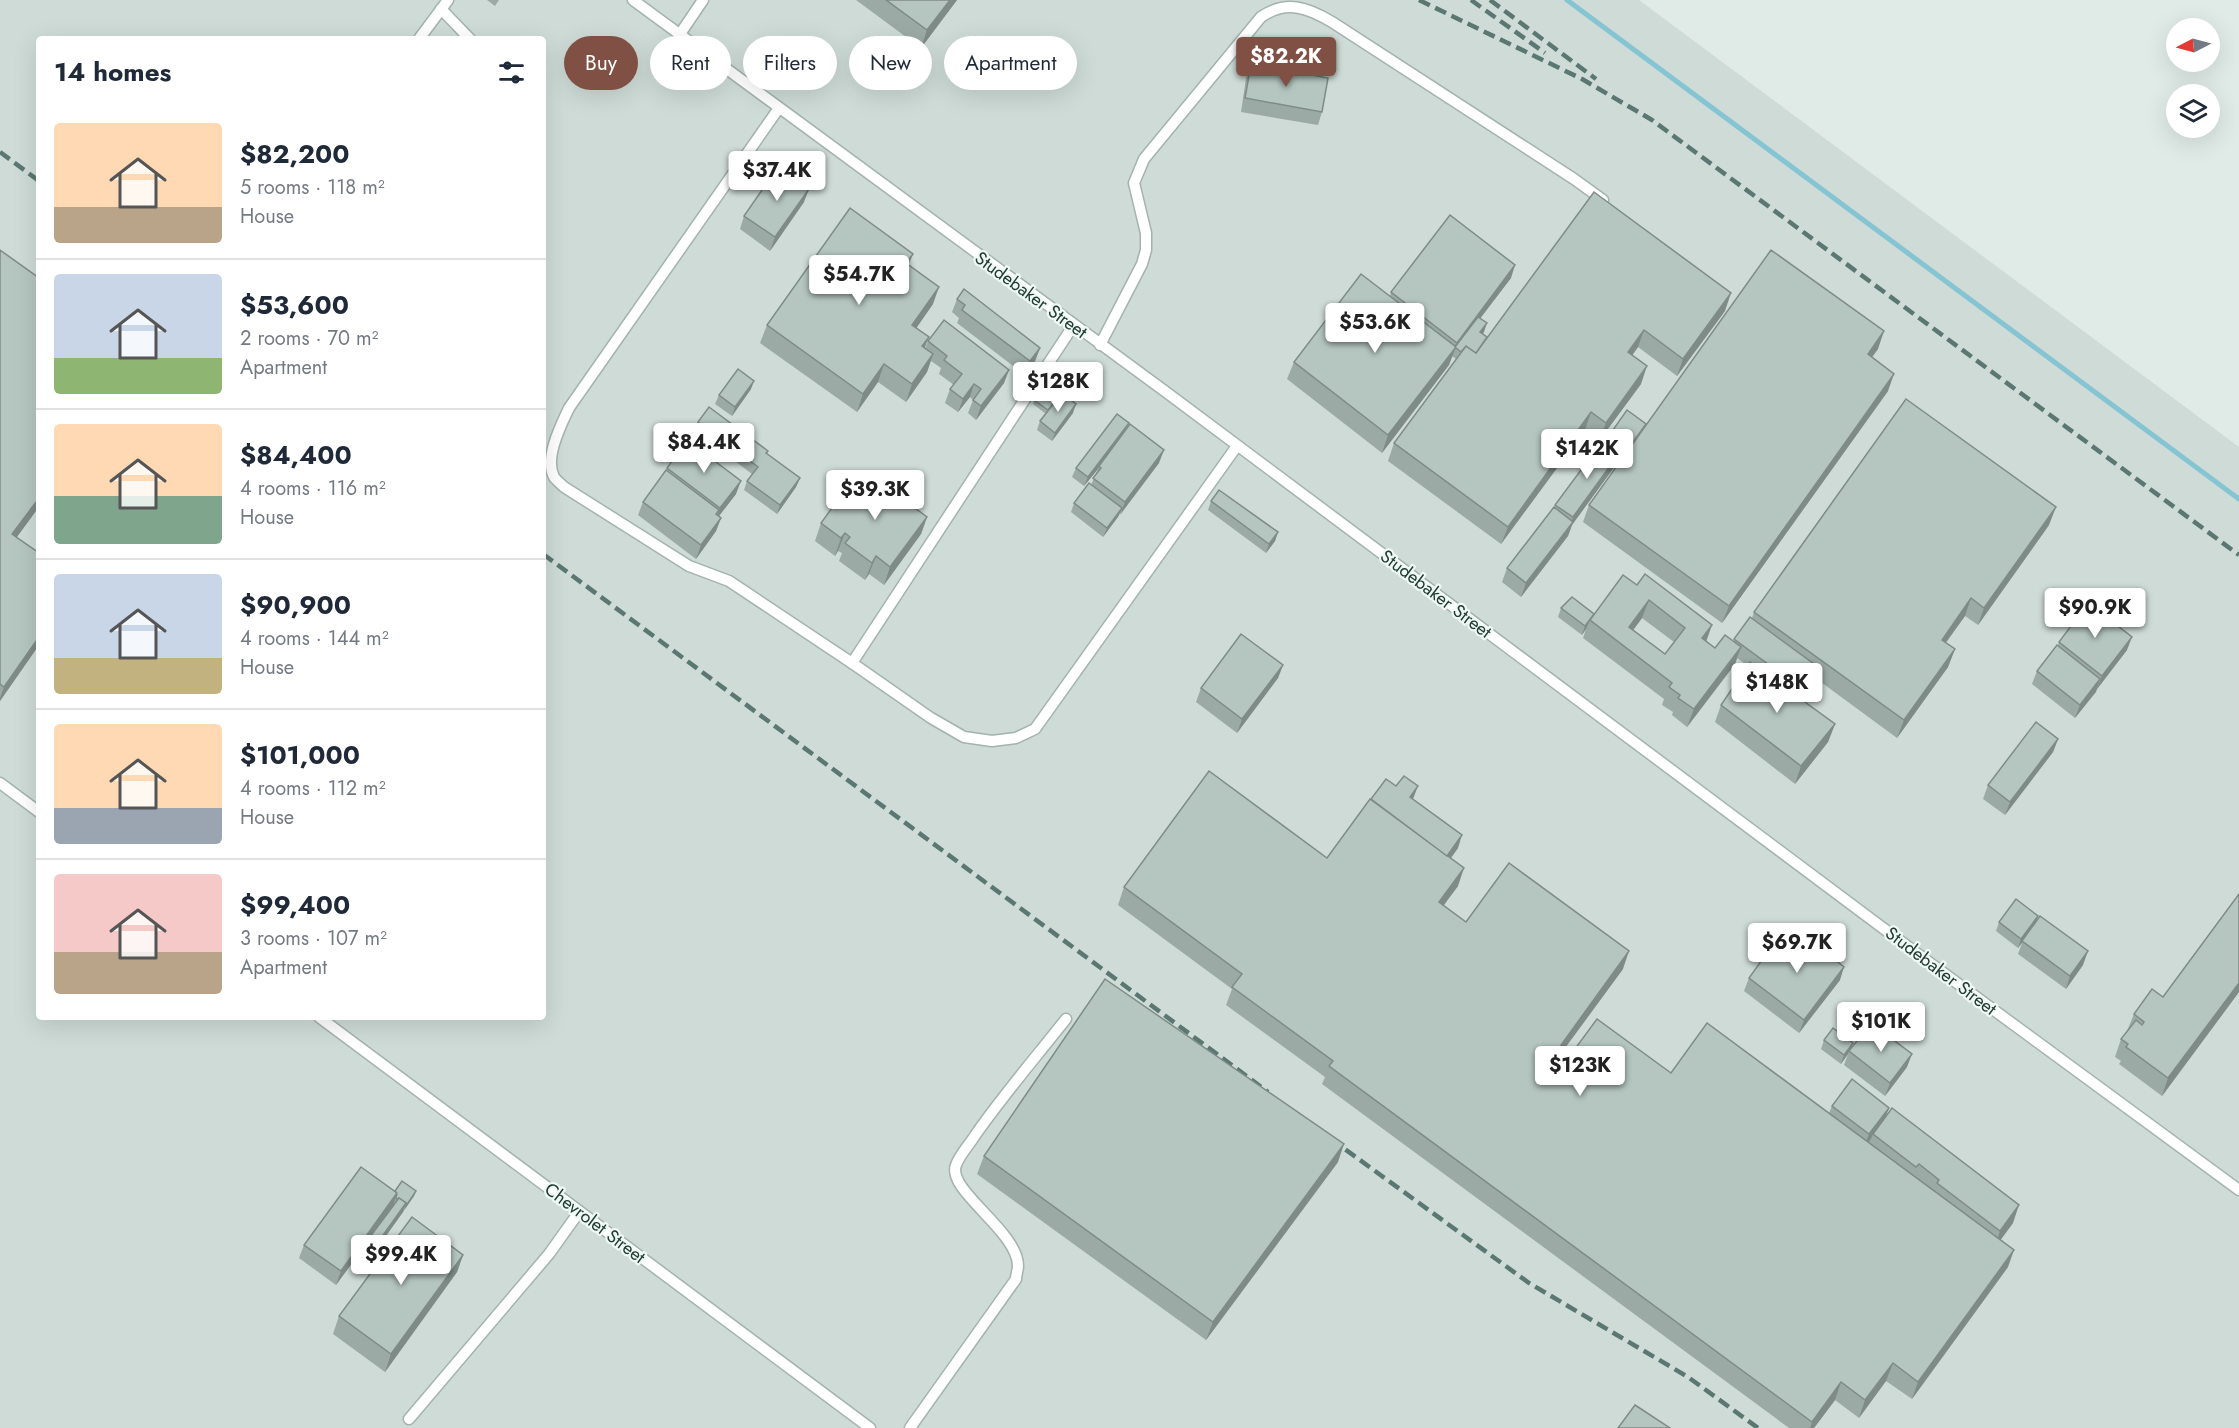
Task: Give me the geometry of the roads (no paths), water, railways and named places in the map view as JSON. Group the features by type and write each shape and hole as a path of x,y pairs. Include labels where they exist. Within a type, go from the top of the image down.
{"lane":[{"name":"Studebaker Street","path":"633,0 1238,446 1932,965 2239,1190"},
{"path":"680,34 703,0"},
{"path":"1100,345 1142,264 1146,250 1146,233 1134,183 1144,159 1261,17 1274,6 1298,4 1324,17 1574,178 1611,205"},
{"path":"421,36 444,5 468,36"},
{"path":"778,108 569,408 555,440 552,460 554,476 564,487 689,566 729,581 931,718 964,737 992,741 1016,738 1035,729 1238,446"},
{"path":"852,663 1073,326"},
{"path":"0,783 36,810"},
{"path":"910,1428 1016,1279 1019,1265 1013,1249 994,1222 961,1189 955,1178 955,1166 984,1122 1066,1018"},
{"name":"Chevrolet Street","path":"323,1020 870,1428"},
{"path":"409,1419 549,1254 579,1212"}],"waterway":[{"path":"1567,0 2239,499"}],"railway":[{"path":"1419,0 1582,79 1652,120 2239,555"},
{"path":"1471,0 1545,53"},
{"path":"1490,0 1596,79"},
{"path":"0,152 36,179"},
{"path":"546,556 1268,1092"},
{"path":"1331,1139 1529,1283 1688,1377 1758,1428"}]}
